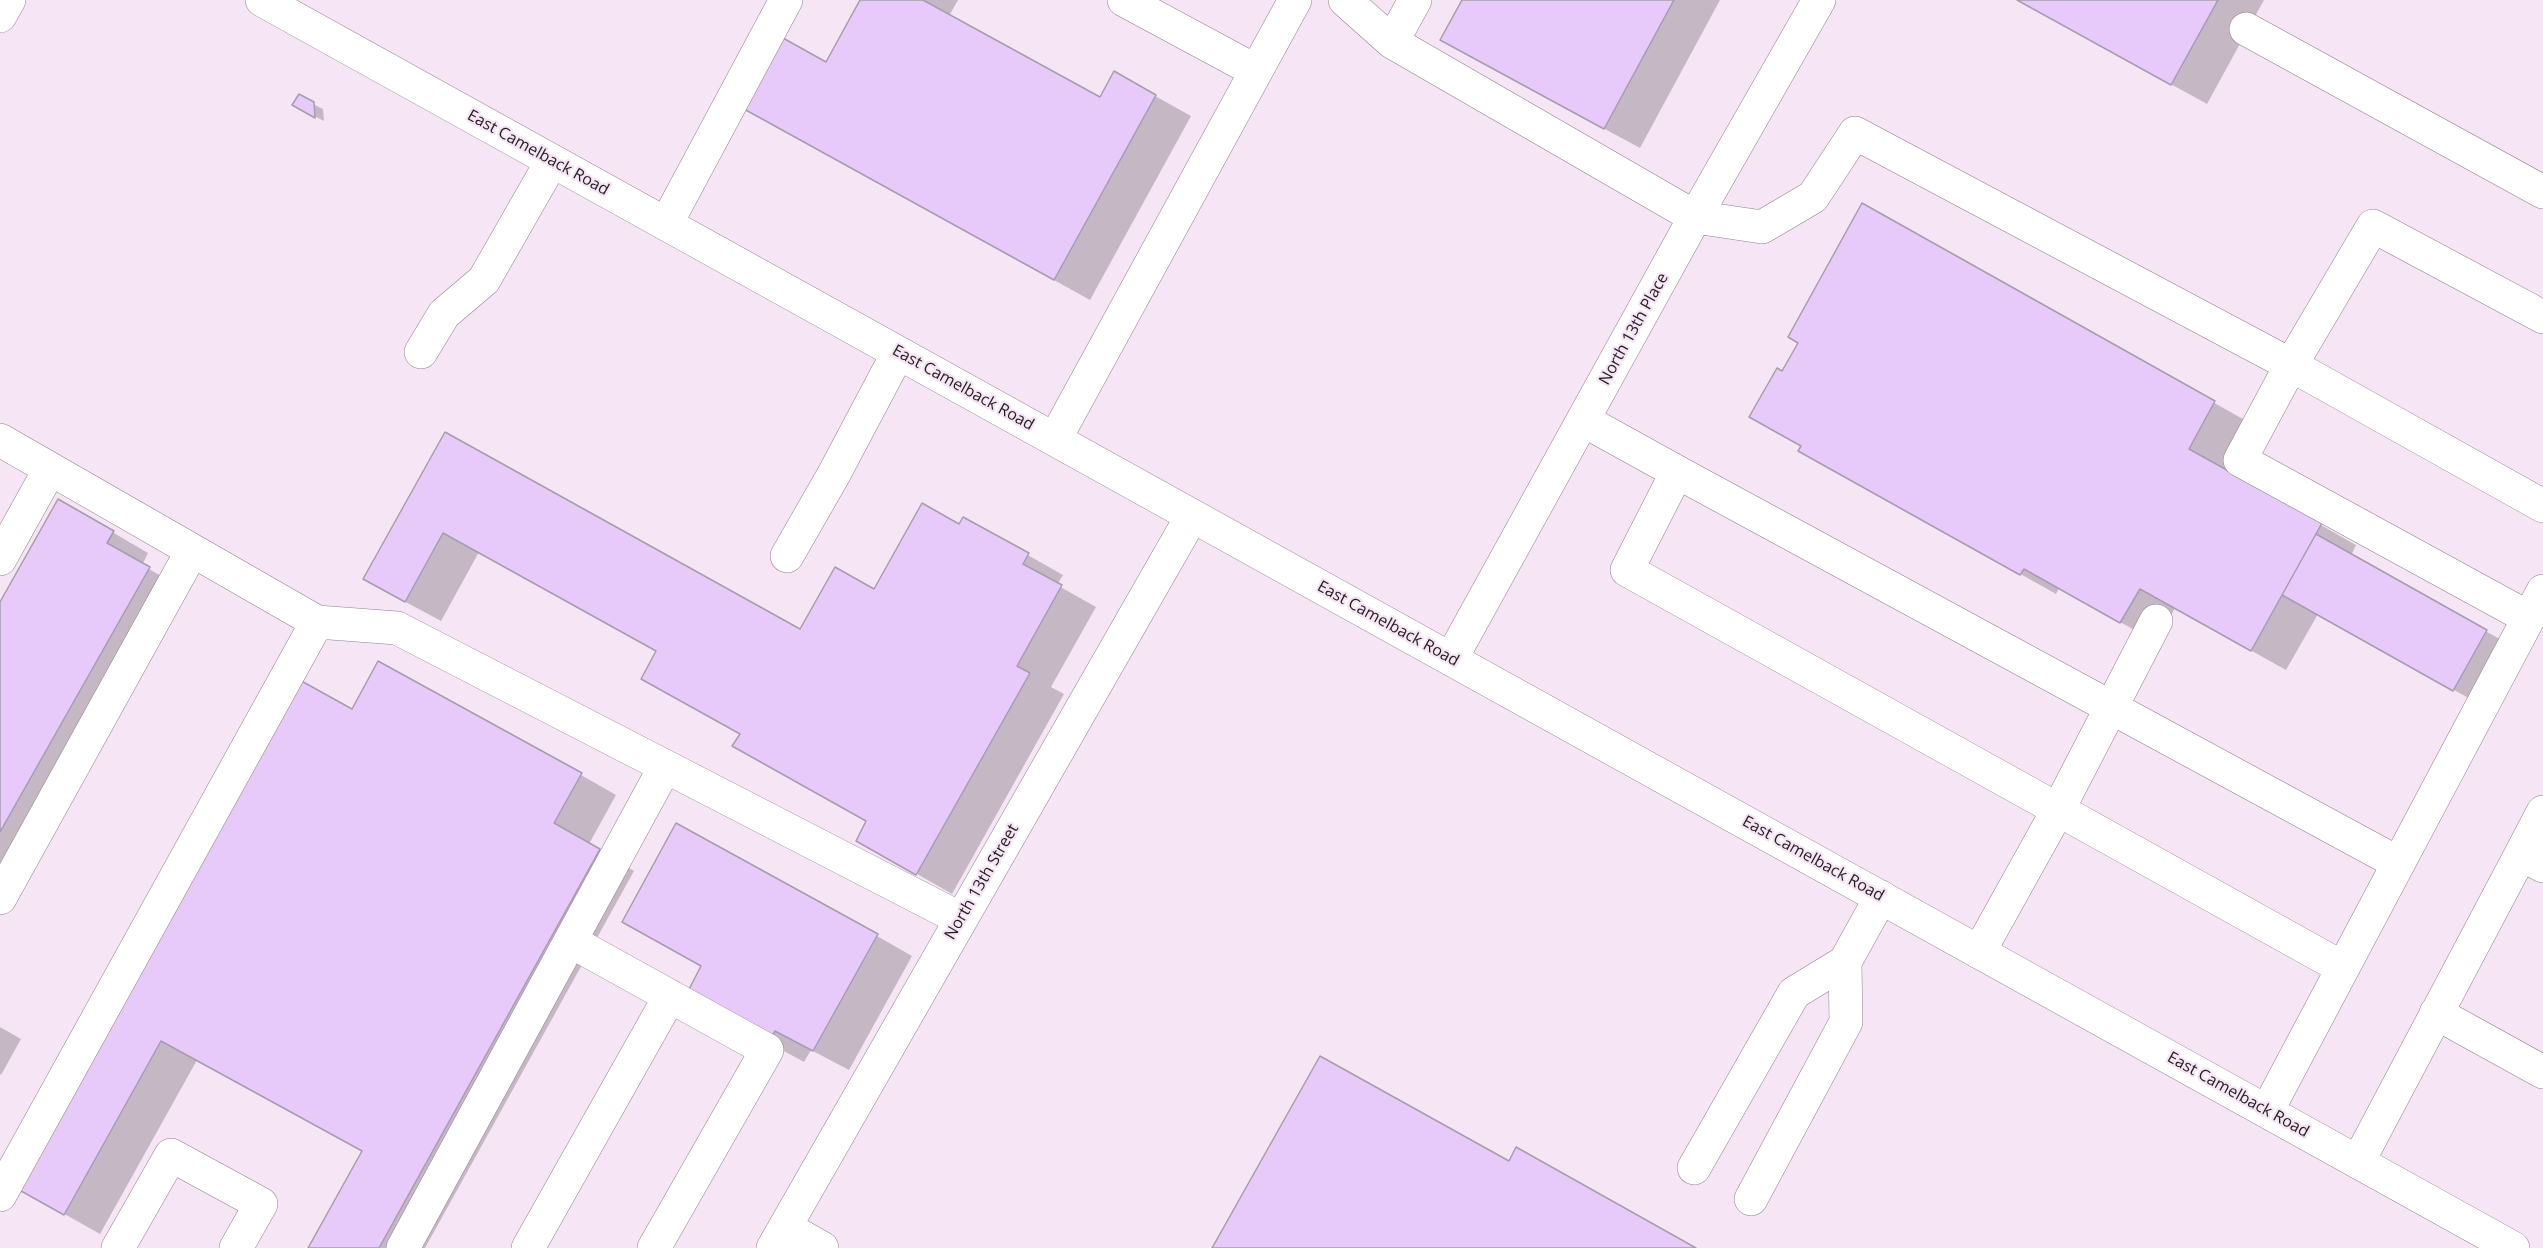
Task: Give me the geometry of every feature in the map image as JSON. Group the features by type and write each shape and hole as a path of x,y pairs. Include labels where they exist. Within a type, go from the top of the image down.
{"main road":[{"path":"0,16 9,0"},
{"name":"East Camelback Road","path":"262,0 2513,1248"},
{"path":"666,224 786,0"},
{"path":"1124,0 1254,70"},
{"path":"1055,440 1254,70 1295,0"},
{"path":"1345,0 1392,42 1695,217 1762,227 1813,197 1855,133 2291,365 2543,506"},
{"path":"1392,42 1415,0"},
{"name":"North 13th Place","path":"1451,659 1695,217 1819,0"},
{"path":"2246,29 2543,192"},
{"path":"421,352 444,314 484,280 552,161"},
{"path":"2267,1111 2536,605 2240,460 2291,365 2373,226 2543,317"},
{"path":"787,556 834,474 898,353"},
{"path":"1583,420 2398,863"},
{"path":"0,440 317,622 397,628 961,919"},
{"path":"0,559 51,470"},
{"path":"1677,472 1627,570 2343,968"},
{"name":"North 13th Street","path":"779,1238 1192,516"},
{"path":"0,898 192,551"},
{"path":"1979,952 2058,810 2156,621"},
{"path":"1,1192 317,622"},
{"path":"403,1248 572,942 665,767"},
{"path":"2358,1162 2436,1013 2532,860 2543,812"},
{"path":"1694,1168 1794,993 1845,962 1881,897"},
{"path":"572,942 768,1050 654,1248"},
{"path":"1751,1199 1846,1022 1845,962"},
{"path":"528,1248 670,996"},
{"path":"2436,1013 2543,1072"},
{"path":"118,1248 171,1155 261,1204 236,1248"},
{"path":"779,1238 822,1248"}],"building":[{"path":"860,0 923,0 1100,97 1114,71 1156,95 1054,280 744,109 783,38 826,62"},
{"path":"1462,0 1674,0 1604,129 1440,40"},
{"path":"2017,0 2218,0 2171,85"},
{"path":"299,94 314,102 315,118 292,105"},
{"path":"1862,203 2215,401 2189,449 2322,523 2251,651 2140,589 2120,623 2024,569 2020,575 1798,451 1801,446 1749,417 1777,368 1782,371 1798,343 1788,337"},
{"path":"445,432 800,629 835,567 874,589 922,503 959,524 963,517 1029,553 1023,564 1062,585 1017,666 1030,673 916,875 856,841 866,821 732,746 740,734 641,679 656,651 443,533 405,602 363,579"},
{"path":"58,499 114,531 107,543 150,567 0,832 0,602"},
{"path":"2316,534 2487,630 2453,691 2282,595"},
{"path":"378,661 582,773 554,823 600,849 379,1248 308,1248 362,1151 161,1041 64,1215 14,1187 296,678 352,709"},
{"path":"676,823 878,934 813,1051 775,1031 768,1043 685,997 701,966 622,922"},
{"path":"1320,1056 1509,1161 1516,1147 1696,1248 1212,1248"}]}
